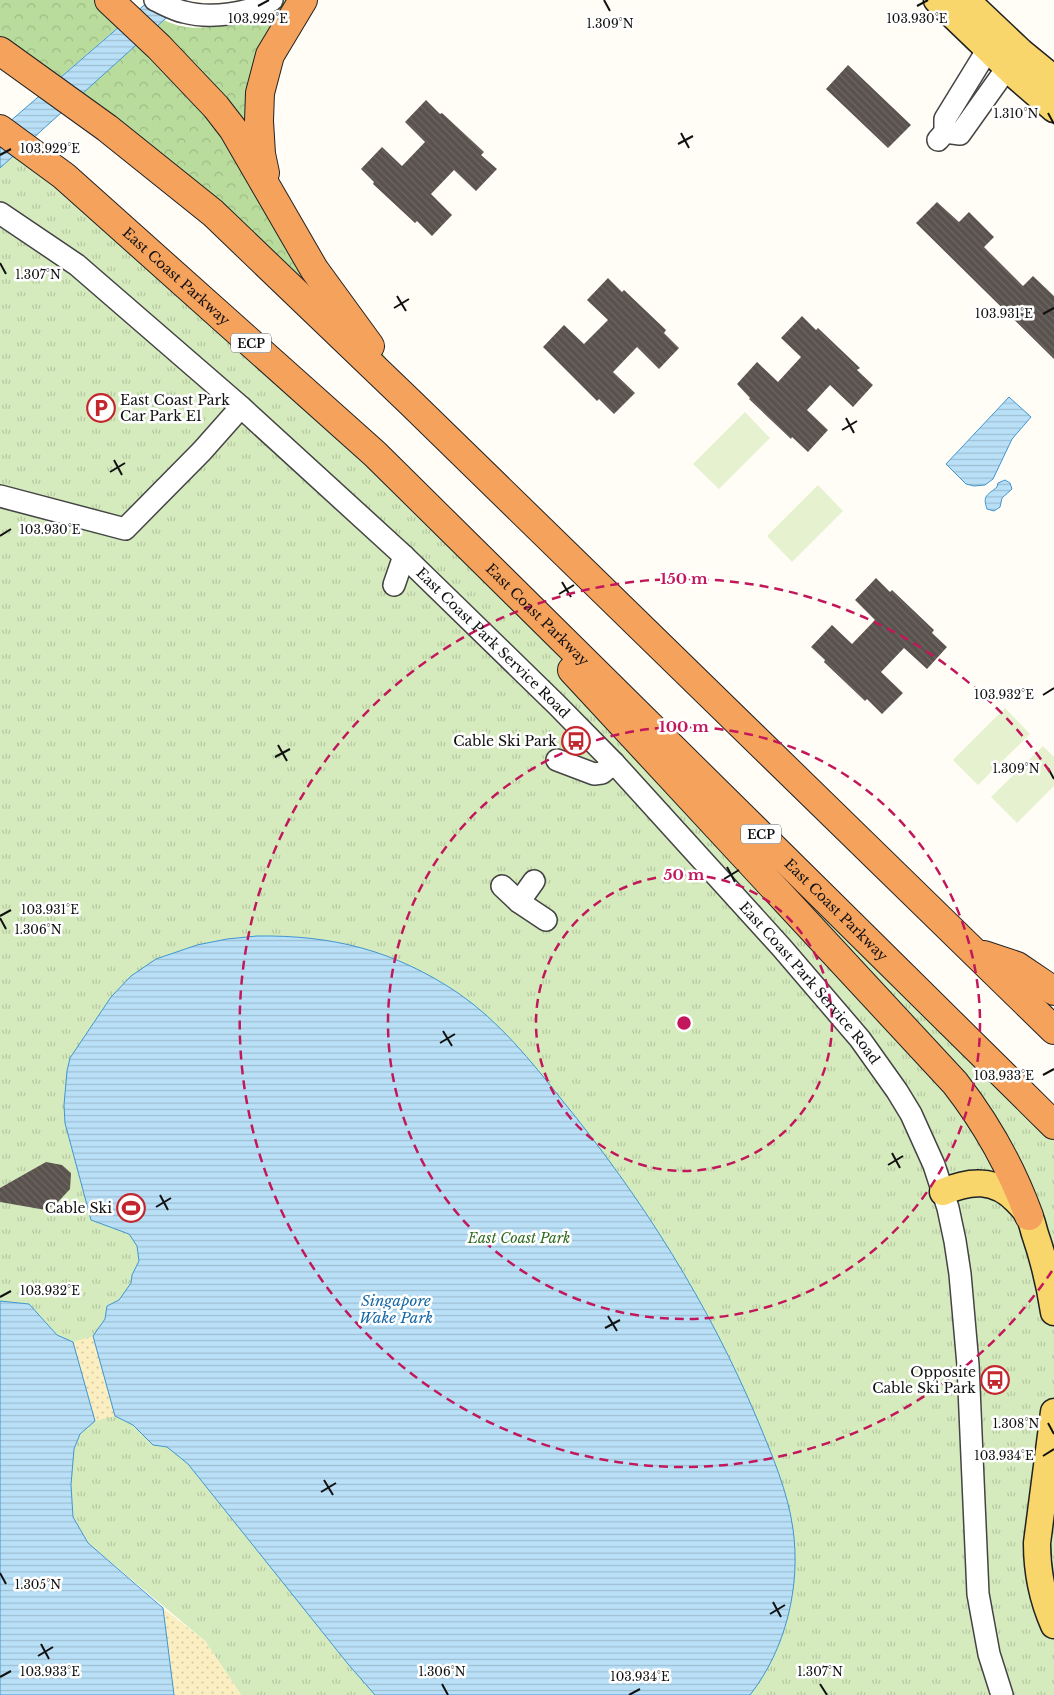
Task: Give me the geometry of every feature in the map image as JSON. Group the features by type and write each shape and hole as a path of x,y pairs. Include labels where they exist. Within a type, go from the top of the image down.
{"highway":[{"path":"269,190 261,154 260,93 270,55 303,0"},
{"path":"114,4 159,47 228,122 251,158 314,269 412,404"},
{"path":"0,51 78,107 213,213 412,404 1054,1030"},
{"name":"East Coast Parkway","path":"0,129 64,176 368,448 1054,1125"},
{"path":"467,544 589,690 955,1083 996,1142 1014,1178 1029,1216"},
{"path":"975,952 1017,966 1054,991"}],"main road":[{"path":"937,0 995,41"},
{"path":"966,0 995,41 1014,60 1054,108"},
{"path":"1014,60 1054,79"},
{"path":"943,1192 969,1183 991,1184 1007,1192 1029,1216 1045,1268 1054,1312"},
{"path":"1054,1412 1037,1543 1037,1562 1039,1582 1044,1601 1054,1625"}],"street":[{"path":"155,0 184,12 224,14 252,10 272,0"},
{"path":"995,41 945,118 942,136 960,134 1014,60"},
{"name":"East Coast Park Service Road","path":"1,214 77,265 241,407 404,556 614,763 782,948 873,1056 897,1091 911,1114 934,1165 943,1192 957,1249 964,1311 978,1594 989,1654 1002,1695"},
{"path":"0,496 125,529 202,451 241,407"},
{"path":"394,585 404,556"},
{"path":"557,760 594,774 602,773 614,763"},
{"path":"519,902 534,881"},
{"path":"502,886 519,902 546,920"}],"green space":[{"path":"0,0 123,0 140,8 47,89 0,56"},
{"path":"283,0 315,0 302,16 267,92 268,161 290,219 417,403 71,104 164,20 179,26 194,28 210,27 240,19"},
{"name":"East Coast Park","path":"0,129 375,455 1054,1124 1054,1695 241,1695 205,1641 88,1543 73,1517 71,1485 74,1449 80,1434 57,1335 29,1304 0,1301"},
{"path":"745,412 770,438 719,489 693,464"},
{"path":"818,485 843,511 792,562 767,536"},
{"path":"1005,708 1030,734 978,785 953,760"},
{"path":"1043,746 1054,757 1054,786 1017,823 991,797"}],"sand":[{"path":"93,1336 115,1416 95,1421 73,1342"},
{"path":"163,1608 205,1641 241,1695 174,1695"}],"water":[{"path":"150,0 186,0 0,168 0,130"},
{"path":"1009,397 1031,417 1012,439 993,479 985,485 974,486 966,484 946,464"},
{"path":"1005,480 1010,483 1012,489 1002,498 1000,507 994,511 987,509 985,501 987,496 997,487 998,483"},
{"name":"Singapore Wake Park","path":"257,936 311,938 362,948 410,966 434,978 473,1004 501,1029 550,1085 619,1175 672,1253 718,1335 739,1378 774,1460 791,1515 795,1551 795,1573 788,1616 773,1658 763,1677 750,1695 375,1695 188,1464 167,1447 153,1445 133,1425 115,1416 93,1336 105,1319 107,1306 119,1300 131,1283 132,1275 139,1261 137,1246 129,1234 91,1220 65,1123 64,1105 70,1058 111,997 131,976 156,959 197,945"},
{"path":"0,1301 29,1304 57,1335 73,1342 95,1421 80,1434 74,1449 71,1485 73,1517 88,1543 163,1608 174,1695 0,1695"}],"building":[{"path":"848,65 911,125 888,148 826,89"},
{"path":"426,100 484,152 481,155 497,169 476,191 454,170 431,194 452,215 432,236 373,184 374,182 361,169 382,147 402,166 425,142 405,122"},
{"path":"937,202 959,222 969,212 994,237 984,247 1023,286 1033,276 1054,296 1054,359 916,223"},
{"path":"608,278 622,292 624,290 666,330 664,333 679,348 659,369 637,347 613,372 635,393 614,414 599,399 597,401 543,347 564,325 584,344 608,320 587,300"},
{"path":"802,316 816,330 818,328 860,368 857,370 873,385 853,407 830,385 807,410 828,430 808,452 792,437 791,439 749,399 737,384 757,362 778,382 801,357 781,338"},
{"path":"876,578 890,592 892,590 934,630 932,633 947,647 927,669 904,648 881,672 903,693 882,714 867,699 865,701 811,647 832,625 852,644 875,620 855,600"},
{"path":"46,1162 62,1165 71,1173 70,1189 58,1202 46,1210 0,1202 0,1188"}],"place":[{"name":"East Coast Park Car Park E1","path":"101,408"},
{"name":"Cable Ski Park","path":"576,741"},
{"name":"Cable Ski","path":"131,1208"},
{"name":"Opposite Cable Ski Park","path":"995,1380"}]}
